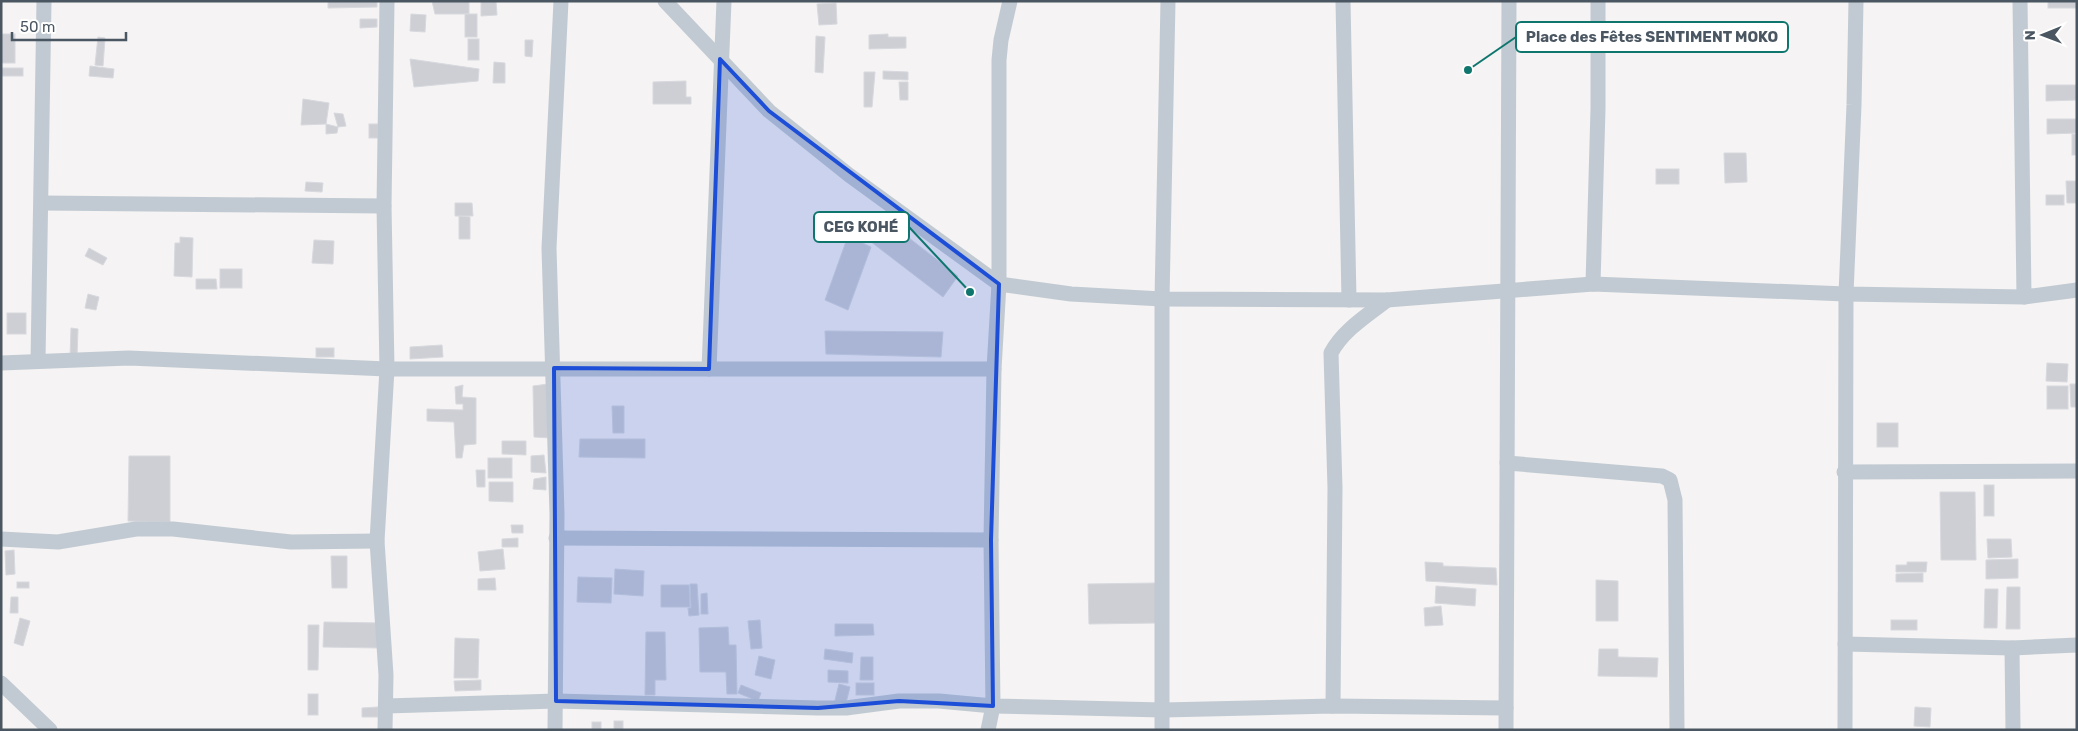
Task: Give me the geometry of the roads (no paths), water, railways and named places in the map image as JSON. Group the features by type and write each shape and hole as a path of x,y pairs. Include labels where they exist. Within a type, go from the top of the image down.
{"street":[{"path":"38,361 44,1"},
{"path":"385,730 386,706 377,542 387,369 384,206 387,1"},
{"path":"555,730 556,538 554,368 549,248 560,1"},
{"path":"665,1 769,111 849,175 999,284 1070,294 1162,300 1387,300 1509,289 1593,284 1846,294 2024,297 2077,290"},
{"path":"709,369 720,59 724,1"},
{"path":"988,730 993,706 991,540 994,369 999,284 999,60 1001,40 1010,1"},
{"path":"1162,730 1162,300 1168,1"},
{"path":"1343,1 1349,300"},
{"path":"1506,730 1509,1"},
{"path":"1593,284 1598,109 1598,1"},
{"path":"1845,730 1844,472 1846,294 1854,105 1856,1"},
{"path":"2020,1 2024,297"},
{"path":"42,203 384,206"},
{"path":"1333,706 1335,488 1332,353 1336,344 1347,332 1387,300"},
{"path":"1,363 129,358 387,369 994,369"},
{"path":"1507,463 1662,476 1670,480 1675,500 1677,730"},
{"path":"1844,472 2077,471"},
{"path":"1,539 58,542 136,528 173,529 291,542 377,542"},
{"path":"556,538 991,540"},
{"path":"1845,644 2012,648 2077,645"},
{"path":"2012,648 2013,730"},
{"path":"1,683 50,730"},
{"path":"386,706 556,701 846,708 900,701 939,701 993,706 1163,710 1333,706 1506,708"}],"place":[{"name":"Place des Fêtes SENTIMENT MOKO","path":"1468,70"},
{"name":"CEG KOHÉ","path":"970,292"}]}
